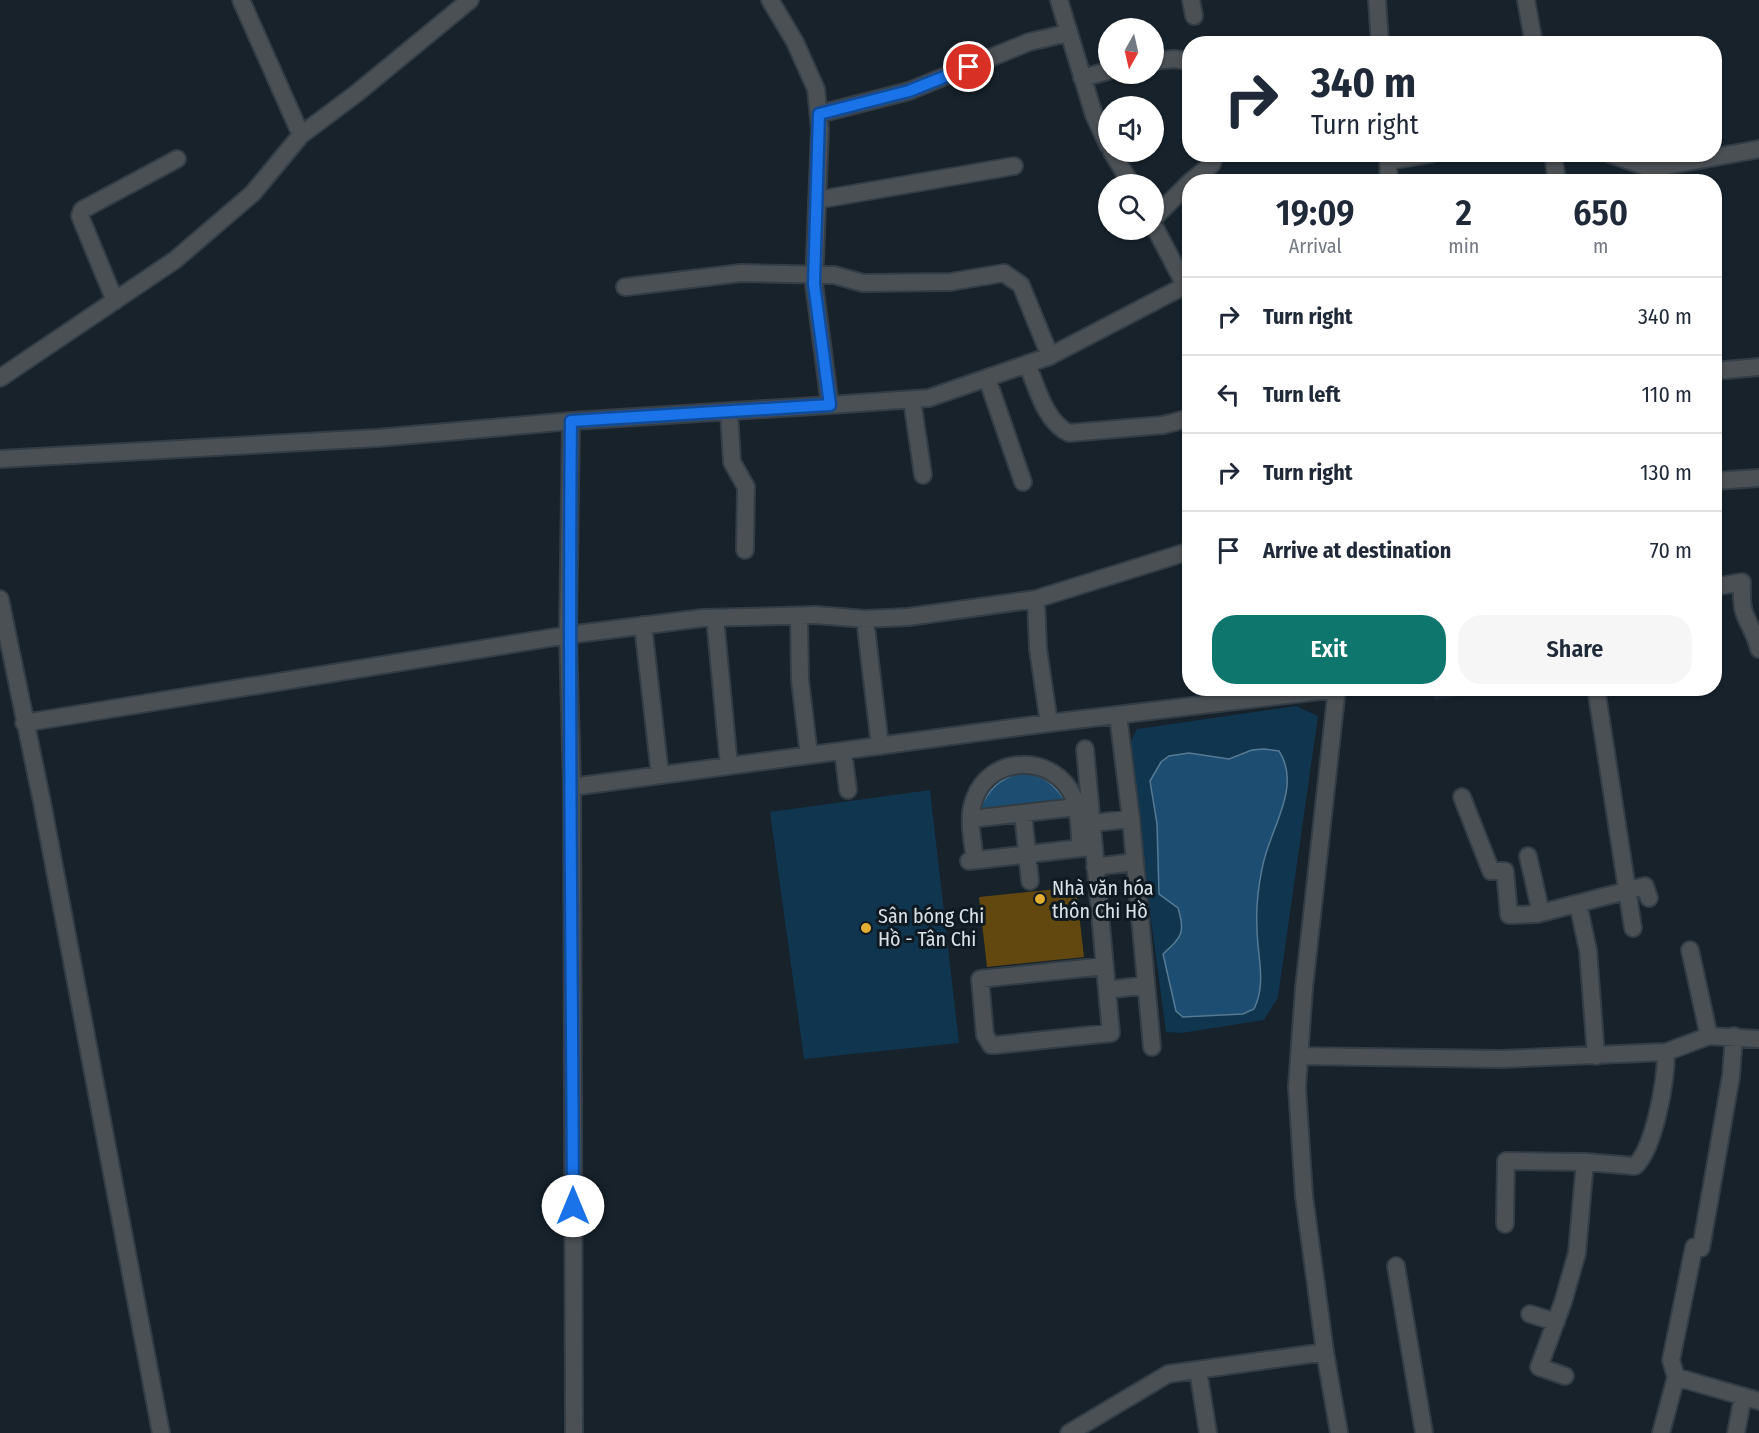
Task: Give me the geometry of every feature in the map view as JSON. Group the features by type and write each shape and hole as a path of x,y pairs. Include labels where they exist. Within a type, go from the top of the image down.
{"street":[{"path":"241,0 301,135"},
{"path":"0,378 175,260 252,193 301,135 357,93 470,0"},
{"path":"770,0 809,69 816,90 819,114 814,274 830,405"},
{"path":"1059,0 1098,124"},
{"path":"1377,0 1379,36"},
{"path":"1526,0 1533,36"},
{"path":"819,114 909,91 1029,42 1068,33"},
{"path":"1164,60 1182,60"},
{"path":"1082,78 1098,74"},
{"path":"1722,156 1759,149"},
{"path":"115,301 80,216 82,210 85,206 177,159"},
{"path":"1200,174 1213,162"},
{"path":"1633,162 1644,166 1660,167 1688,162"},
{"path":"817,200 1014,166"},
{"path":"1164,208 1182,190"},
{"path":"1162,240 1182,275"},
{"path":"625,287 741,273 834,275 863,284 950,282 1004,273 1021,285 1050,356"},
{"path":"0,459 377,438 571,421 929,398 1050,356 1182,287"},
{"path":"1027,364 1049,413 1056,424 1069,433 1163,425 1182,420"},
{"path":"1722,370 1759,368"},
{"path":"987,378 1023,482"},
{"path":"912,400 923,475"},
{"path":"729,412 732,462 746,487 746,550"},
{"path":"571,421 568,635 572,787 574,1433"},
{"path":"1722,480 1759,478"},
{"path":"24,723 568,635 643,625 715,618 908,617 1036,599 1182,553"},
{"path":"1722,586 1742,582 1743,609 1756,634 1759,649"},
{"path":"0,599 42,802 161,1433"},
{"path":"1036,599 1038,649 1049,723"},
{"path":"799,616 800,680 809,755"},
{"path":"715,618 729,766"},
{"path":"865,619 880,746"},
{"path":"643,625 660,775"},
{"path":"572,787 1049,723 1278,696"},
{"path":"1336,696 1304,988 1297,1087 1300,1147 1325,1352 1339,1433"},
{"path":"1597,696 1633,928"},
{"path":"1118,715 1131,819 1152,1047"},
{"path":"1085,748 1092,823 1087,847"},
{"path":"843,751 848,790"},
{"path":"1087,847 972,861 971,819 974,800 980,787 1002,768 1018,763 1049,769 1069,789 1095,867 1105,966 1111,1034 996,1046 987,1040 980,979 1105,966"},
{"path":"1462,796 1491,871 1505,871 1509,915 1541,913 1627,889 1646,886 1649,898"},
{"path":"971,819 1076,807"},
{"path":"1023,813 1030,881"},
{"path":"1092,823 1131,819"},
{"path":"1528,856 1541,913"},
{"path":"1095,867 1134,862"},
{"path":"1578,904 1588,950 1596,1056"},
{"path":"1690,950 1709,1036"},
{"path":"1107,990 1146,985"},
{"path":"1299,1056 1501,1059 1596,1056 1666,1052 1709,1036 1734,1036 1759,1040"},
{"path":"1661,1433 1676,1377 1671,1360 1694,1247 1701,1248 1731,1076 1734,1036"},
{"path":"1505,1224 1506,1161 1585,1162 1626,1167 1635,1166 1641,1160 1648,1145 1666,1069 1666,1052"},
{"path":"1565,1376 1539,1367 1556,1322 1577,1253 1585,1162"},
{"path":"1396,1266 1424,1433"},
{"path":"1530,1314 1556,1322"},
{"path":"1069,1433 1168,1374 1325,1352"},
{"path":"1198,1370 1208,1433"},
{"path":"1676,1377 1759,1401"},
{"path":"1736,1433 1743,1396"}],"shaded area":[{"path":"1434,696 1461,696 1434,700"},
{"path":"1296,706 1318,716 1278,997 1264,1020 1182,1033 1166,1032 1128,747 1137,729"},
{"path":"1252,750 1279,751 1285,765 1287,780 1286,795 1265,855 1258,891 1257,938 1261,979 1258,999 1254,1009 1243,1014 1183,1017 1176,1011 1163,954 1178,939 1182,924 1178,908 1159,894 1157,824 1150,781 1161,762 1169,756 1189,753 1229,759"},
{"path":"1022,772 1036,775 1047,781 1066,801 978,812 995,786"},
{"name":"Sân bóng Chi Hồ - Tân Chi","path":"930,790 959,1043 804,1059 770,812"}],"building":[{"path":"1076,887 1084,957 987,967 979,897"}],"place":[{"name":"Nhà văn hóa thôn Chi Hồ","path":"1040,899"},
{"name":"Sân bóng Chi Hồ - Tân Chi","path":"866,928"}],"route":[{"path":"573,1206 572,787 568,635 571,421 830,405 814,284 819,114 909,91 969,67"}]}
